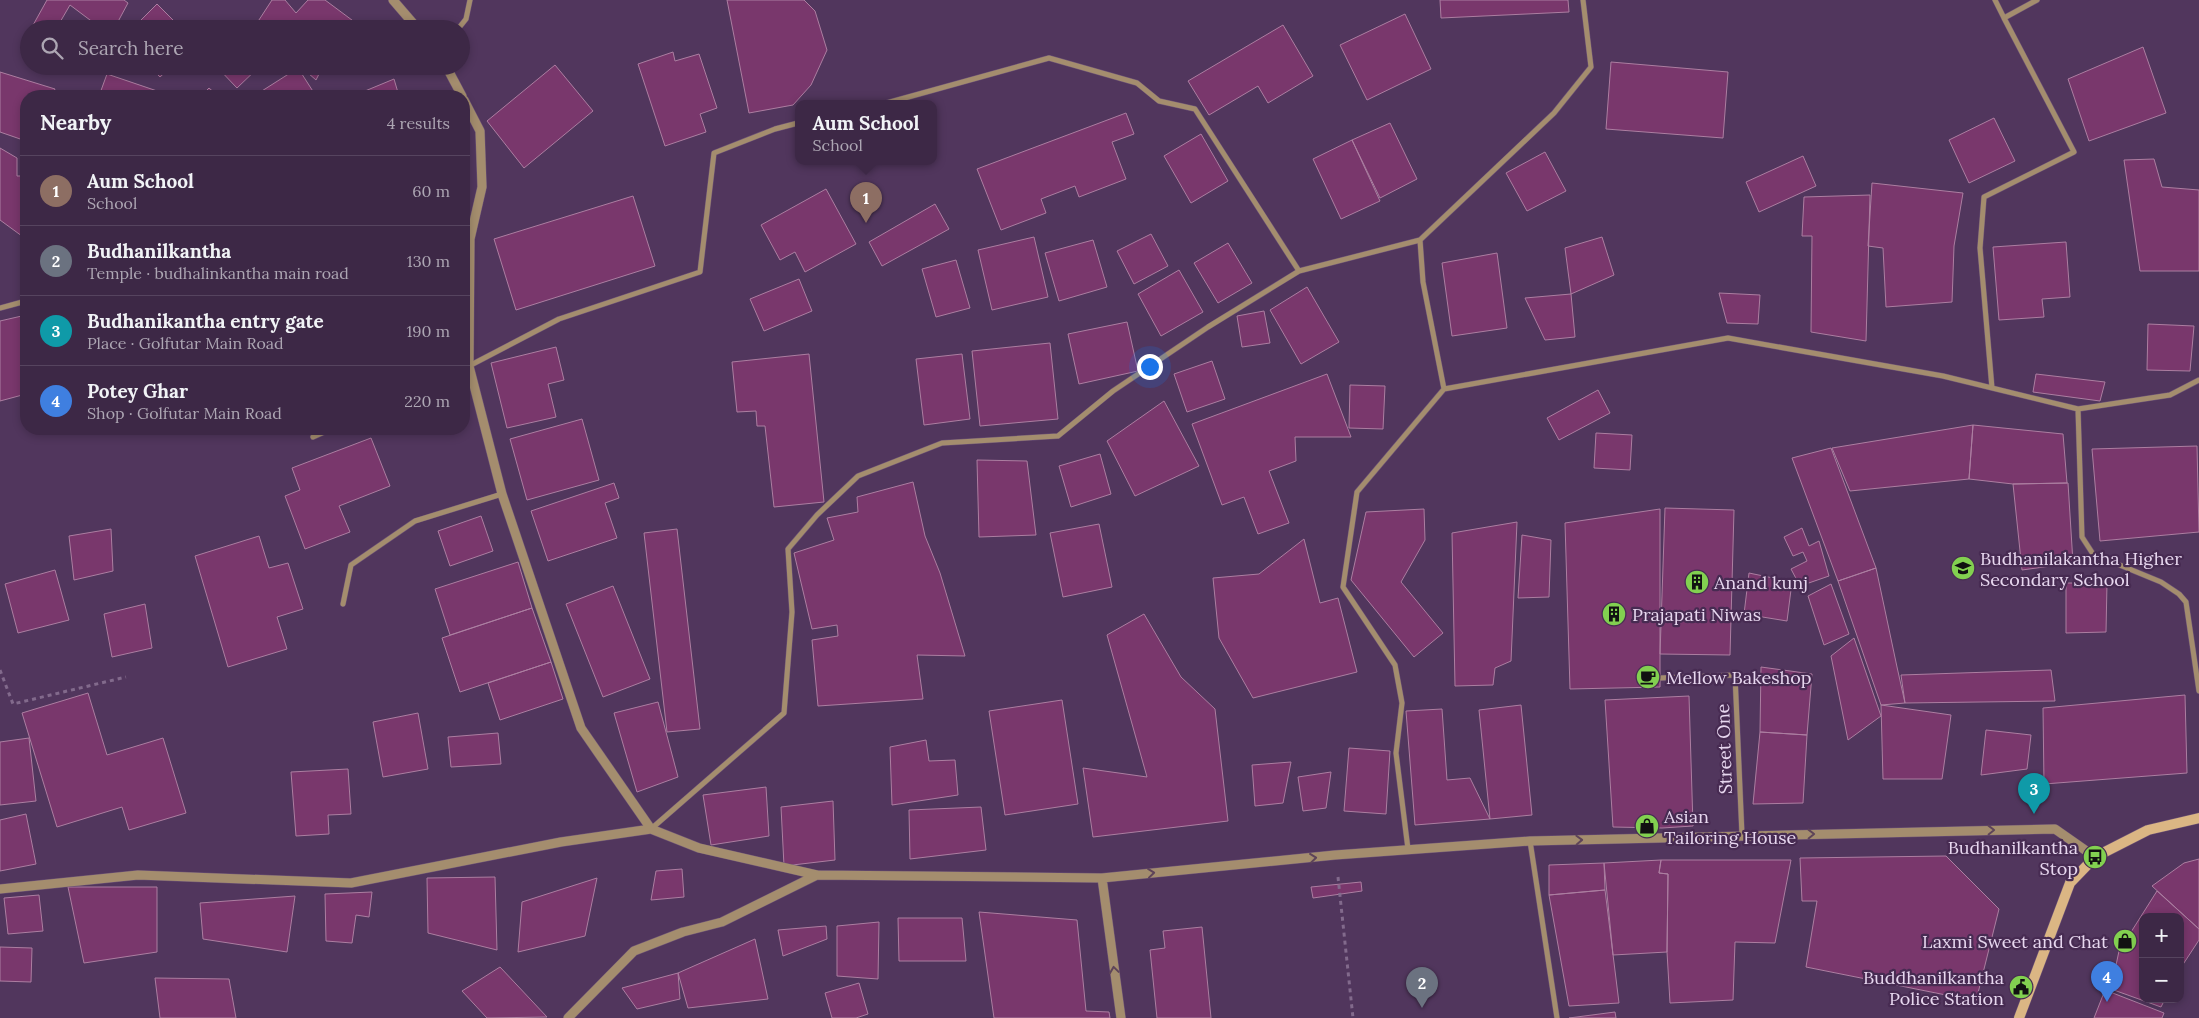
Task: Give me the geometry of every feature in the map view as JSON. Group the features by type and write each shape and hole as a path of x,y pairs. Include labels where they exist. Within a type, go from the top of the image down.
{"main road":[{"path":"2019,1018 2070,883 2095,857 2148,830 2199,818"}],"street":[{"path":"393,0 410,20"},
{"path":"465,20 470,0"},
{"path":"651,829 784,713 792,612 788,549 817,516 858,476 942,442 1058,436 1113,391 1208,327 1299,271 1420,240 1554,113 1592,67 1583,0"},
{"path":"1992,388 1980,248 1984,197 2074,152 1995,0"},
{"path":"2004,18 2037,0"},
{"path":"897,100 1049,58 1136,84 1159,101 1195,109 1299,271"},
{"path":"451,75 459,90"},
{"path":"470,112 480,131 482,187 470,228"},
{"path":"470,365 559,319 700,272 714,153 775,128 795,124"},
{"path":"1420,240 1423,282 1444,389"},
{"path":"0,308 20,303"},
{"path":"1408,849 1396,753 1402,703 1395,665 1343,587 1357,492 1444,389 1728,338 1943,376 2078,410 2170,395 2199,380"},
{"path":"470,370 502,494 582,728 651,829"},
{"path":"2078,410 2082,537 2093,554 2161,582 2179,594 2186,602 2199,691"},
{"path":"313,437 318,435"},
{"path":"343,604 351,566 415,521 502,494"},
{"name":"Street One","path":"1660,678 1735,675 1742,835"},
{"path":"0,889 138,875 351,883 561,842 651,829 700,848 817,875 1102,878 1335,855 1530,842 1742,835 2055,829 2095,857"},
{"path":"1530,842 1557,1018"},
{"path":"568,1018 634,951 683,932 722,922 817,875"},
{"path":"1102,878 1121,1018"}],"path":[{"path":"0,670 13,704 126,676"},
{"path":"1335,855 1353,1018"}],"building":[{"path":"47,0 124,0 128,3 119,20 90,20 70,5 61,20 36,20"},
{"path":"272,0 285,0 296,13 308,0 325,0 352,20 259,20"},
{"path":"727,0 804,0 815,11 827,50 811,85 798,100 795,100 793,105 749,113"},
{"path":"1440,0 1568,0 1569,12 1441,18"},
{"path":"157,4 173,20 141,20"},
{"path":"1405,14 1431,69 1367,100 1340,45"},
{"path":"1283,25 1313,76 1268,103 1258,86 1209,115 1188,81"},
{"path":"2143,47 2166,113 2089,141 2068,79"},
{"path":"673,52 675,61 699,54 717,108 700,114 706,132 665,146 638,64"},
{"path":"1611,62 1728,72 1723,138 1606,129"},
{"path":"555,65 593,111 524,168 487,121"},
{"path":"0,72 55,89 20,90 20,139 0,132"},
{"path":"107,75 110,75 154,90 101,90"},
{"path":"225,75 251,75 237,88"},
{"path":"287,75 302,75 312,90 263,90"},
{"path":"310,75 318,75 316,80"},
{"path":"394,79 397,90 367,90"},
{"path":"1126,113 1134,134 1112,142 1126,179 1079,197 1075,186 1041,199 1046,213 1001,230 977,169"},
{"path":"1994,118 2015,161 1969,183 1949,140"},
{"path":"1390,123 1417,179 1380,198 1352,140"},
{"path":"1201,134 1228,181 1191,203 1164,156"},
{"path":"1352,140 1380,201 1341,219 1313,159"},
{"path":"0,148 17,158 17,176 20,176 20,235 0,220"},
{"path":"1545,152 1566,191 1527,211 1506,173"},
{"path":"1803,156 1816,186 1759,212 1746,182"},
{"path":"2154,159 2162,187 2199,190 2199,271 2140,271 2124,160"},
{"path":"1872,183 1963,193 1954,246 1952,302 1886,307 1883,248 1868,246"},
{"path":"826,189 856,244 805,272 795,252 780,260 761,225"},
{"path":"1870,195 1866,341 1811,332 1812,236 1802,236 1804,197"},
{"path":"633,196 655,266 516,310 494,239"},
{"path":"935,204 949,229 882,266 869,242"},
{"path":"1151,234 1168,266 1134,284 1117,251"},
{"path":"1034,237 1048,297 992,310 978,250"},
{"path":"1602,237 1614,275 1571,294 1565,248"},
{"path":"1093,240 1107,287 1059,301 1045,253"},
{"path":"2066,242 2070,297 2042,299 2044,317 1999,320 1993,247"},
{"path":"1228,243 1252,283 1218,303 1194,263"},
{"path":"1497,253 1507,328 1452,336 1442,263"},
{"path":"956,260 970,308 936,317 922,269"},
{"path":"1179,270 1203,312 1161,336 1138,294"},
{"path":"799,279 812,311 764,331 750,299"},
{"path":"1307,287 1339,342 1301,364 1270,310"},
{"path":"1719,293 1760,295 1758,324 1727,323"},
{"path":"1571,294 1575,337 1545,340 1525,298"},
{"path":"1264,311 1270,343 1242,347 1237,316"},
{"path":"20,316 20,396 0,401 0,321"},
{"path":"1127,322 1138,371 1079,384 1068,334"},
{"path":"2148,324 2194,326 2190,371 2147,370"},
{"path":"1050,343 1058,419 980,426 972,351"},
{"path":"556,347 564,380 548,384 556,417 507,428 491,363"},
{"path":"809,354 824,502 774,507 765,426 757,426 756,411 737,412 732,362"},
{"path":"962,354 970,419 924,425 916,359"},
{"path":"1212,361 1225,399 1187,412 1174,374"},
{"path":"1327,374 1351,437 1295,437 1296,461 1269,471 1289,523 1258,534 1244,497 1222,505 1192,424"},
{"path":"2036,374 2105,382 2100,401 2033,392"},
{"path":"1350,385 1385,386 1383,429 1349,428"},
{"path":"1598,390 1610,413 1559,440 1547,418"},
{"path":"1164,401 1199,466 1135,496 1107,441"},
{"path":"582,419 599,480 527,500 510,439"},
{"path":"1973,425 1969,479 1850,491 1832,448"},
{"path":"1973,425 2063,434 2067,483 2013,484 1969,479"},
{"path":"1596,433 1632,435 1630,470 1594,468"},
{"path":"371,438 390,486 339,506 350,532 305,549 285,496 300,490 292,468"},
{"path":"2197,446 2199,532 2100,541 2092,449"},
{"path":"1831,448 1876,568 1838,581 1792,458"},
{"path":"1100,454 1111,494 1071,507 1059,466"},
{"path":"977,460 1027,461 1036,535 979,537"},
{"path":"913,482 925,536 940,573 965,656 917,655 923,699 818,706 812,640 838,636 837,625 812,629 794,553 834,540 827,518 858,512 857,497"},
{"path":"614,483 619,498 605,503 617,538 548,561 531,511"},
{"path":"2068,483 2073,563 2022,570 2013,484"},
{"name":"Anand kunj","path":"1665,508 1734,510 1730,655 1660,654"},
{"path":"1424,509 1425,540 1401,582 1443,633 1414,657 1351,580 1366,512"},
{"name":"Prajapati Niwas","path":"1660,509 1660,687 1570,689 1565,523"},
{"path":"481,516 493,551 450,566 438,531"},
{"path":"1517,522 1511,661 1495,668 1493,685 1455,686 1452,533"},
{"path":"1099,524 1112,587 1063,597 1050,533"},
{"path":"1802,528 1809,546 1819,541 1829,576 1800,586 1791,569 1807,561 1803,552 1793,556 1784,537"},
{"path":"111,529 113,571 74,580 69,536"},
{"path":"677,529 700,729 667,732 644,533"},
{"path":"1522,535 1551,540 1549,597 1518,598"},
{"path":"259,536 269,568 288,563 303,609 277,617 287,649 228,667 195,556"},
{"path":"1304,539 1320,603 1338,598 1357,672 1253,698 1219,638 1213,578 1259,574"},
{"path":"518,562 532,608 450,635 435,589"},
{"path":"1876,568 1905,703 1881,705 1838,581"},
{"path":"55,570 69,620 18,633 5,584"},
{"path":"1749,573 1792,582 1787,621 1744,614"},
{"path":"2066,583 2107,583 2106,632 2066,633"},
{"path":"1831,584 1849,634 1824,645 1808,596"},
{"path":"613,586 650,679 603,697 566,604"},
{"path":"145,604 152,648 112,657 104,614"},
{"path":"532,608 551,662 460,692 442,638"},
{"path":"1144,614 1181,677 1215,709 1228,821 1093,837 1083,768 1147,777 1107,635"},
{"path":"1854,638 1881,716 1848,740 1831,656"},
{"path":"551,662 563,699 500,720 488,683"},
{"path":"1761,667 1812,674 1807,735 1760,732"},
{"path":"2051,670 2055,701 1905,703 1901,675"},
{"path":"88,693 107,755 163,738 186,813 129,830 122,807 57,827 22,713"},
{"path":"2185,695 2187,773 2044,784 2043,708"},
{"path":"1689,696 1693,826 1662,828 1613,827 1605,700"},
{"path":"1062,700 1078,804 1005,815 989,711"},
{"path":"658,702 678,777 637,792 614,713"},
{"path":"1521,705 1532,815 1490,819 1479,710"},
{"path":"1881,705 1951,715 1942,779 1883,779"},
{"path":"1442,709 1447,780 1470,778 1490,819 1415,825 1406,711"},
{"path":"418,713 428,769 383,777 373,722"},
{"path":"1986,730 2031,735 2027,769 1981,775"},
{"path":"1760,732 1807,735 1803,803 1753,804"},
{"path":"498,733 501,764 451,767 448,737"},
{"path":"29,738 36,801 0,805 0,742"},
{"path":"926,740 929,761 955,760 958,795 892,805 890,747"},
{"path":"1349,748 1390,751 1386,814 1344,811"},
{"path":"1291,762 1283,803 1255,806 1252,765"},
{"path":"348,769 351,814 328,815 329,834 296,836 291,772"},
{"path":"1331,772 1326,808 1303,811 1298,777"},
{"path":"766,787 769,836 711,845 703,795"},
{"path":"833,801 835,860 784,866 781,807"},
{"path":"981,807 986,850 910,859 909,810"},
{"path":"26,814 36,864 0,871 0,820"},
{"path":"1946,856 1999,909 1976,1001 1806,967 1817,901 1802,901 1800,858"},
{"path":"2199,859 2199,929 2184,915 2184,913 2182,913 2152,886 2184,863"},
{"path":"1661,860 1659,873 1668,874 1667,952 1613,955 1604,863"},
{"path":"1661,860 1791,860 1775,943 1735,942 1733,1000 1670,1003 1667,952 1668,874 1659,873"},
{"path":"1604,863 1605,890 1549,895 1549,865"},
{"path":"682,869 684,897 651,900 656,871"},
{"path":"495,877 497,950 428,933 427,878"},
{"path":"597,878 585,936 518,952 522,902"},
{"path":"1361,882 1362,891 1313,898 1311,887"},
{"path":"68,887 157,887 157,952 84,963"},
{"path":"1605,890 1619,1003 1569,1006 1549,895"},
{"path":"2157,891 2181,913 2143,913"},
{"path":"372,892 369,917 356,915 352,943 326,941 325,894"},
{"path":"39,895 43,931 8,934 4,898"},
{"path":"295,896 287,952 203,939 200,903"},
{"path":"979,912 1077,920 1086,1011 1109,1012 1110,1018 994,1018"},
{"path":"2184,915 2199,929 2199,940 2184,963"},
{"path":"898,918 962,918 966,961 899,961"},
{"path":"2139,919 2139,999 2111,989 2119,951"},
{"path":"879,922 878,979 837,976 837,926"},
{"path":"826,926 827,939 783,956 778,930"},
{"path":"1202,927 1211,1018 1157,1018 1150,950 1165,948 1163,931"},
{"path":"755,939 768,999 688,1008 678,973"},
{"path":"0,947 32,948 31,982 0,981"},
{"path":"500,967 547,1017 487,1018 462,991"},
{"path":"678,973 680,999 637,1009 622,988"},
{"path":"155,978 229,979 236,1018 160,1018"},
{"path":"859,983 868,1014 856,1018 832,1018 825,993"},
{"path":"2105,990 2164,1013 2162,1018 2094,1018"},
{"path":"2150,1003 2163,1003 2161,1007"},
{"path":"1615,1012 1616,1018 1569,1018"}],"place":[{"name":"Aum School","path":"866,223"},
{"name":"Budhanilakantha Higher Secondary School","path":"1963,568"},
{"name":"Anand kunj","path":"1697,582"},
{"name":"Prajapati Niwas","path":"1614,614"},
{"name":"Mellow Bakeshop","path":"1648,677"},
{"name":"Budhanikantha entry gate","path":"2034,814"},
{"name":"Asian Tailoring House","path":"1647,826"},
{"name":"Budhanilkantha Stop","path":"2095,857"},
{"name":"Laxmi Sweet and Chat","path":"2125,941"},
{"name":"Buddhanilkantha Police Station","path":"2021,987"},
{"name":"Potey Ghar","path":"2107,1002"},
{"name":"Budhanilkantha","path":"1422,1008"}]}
